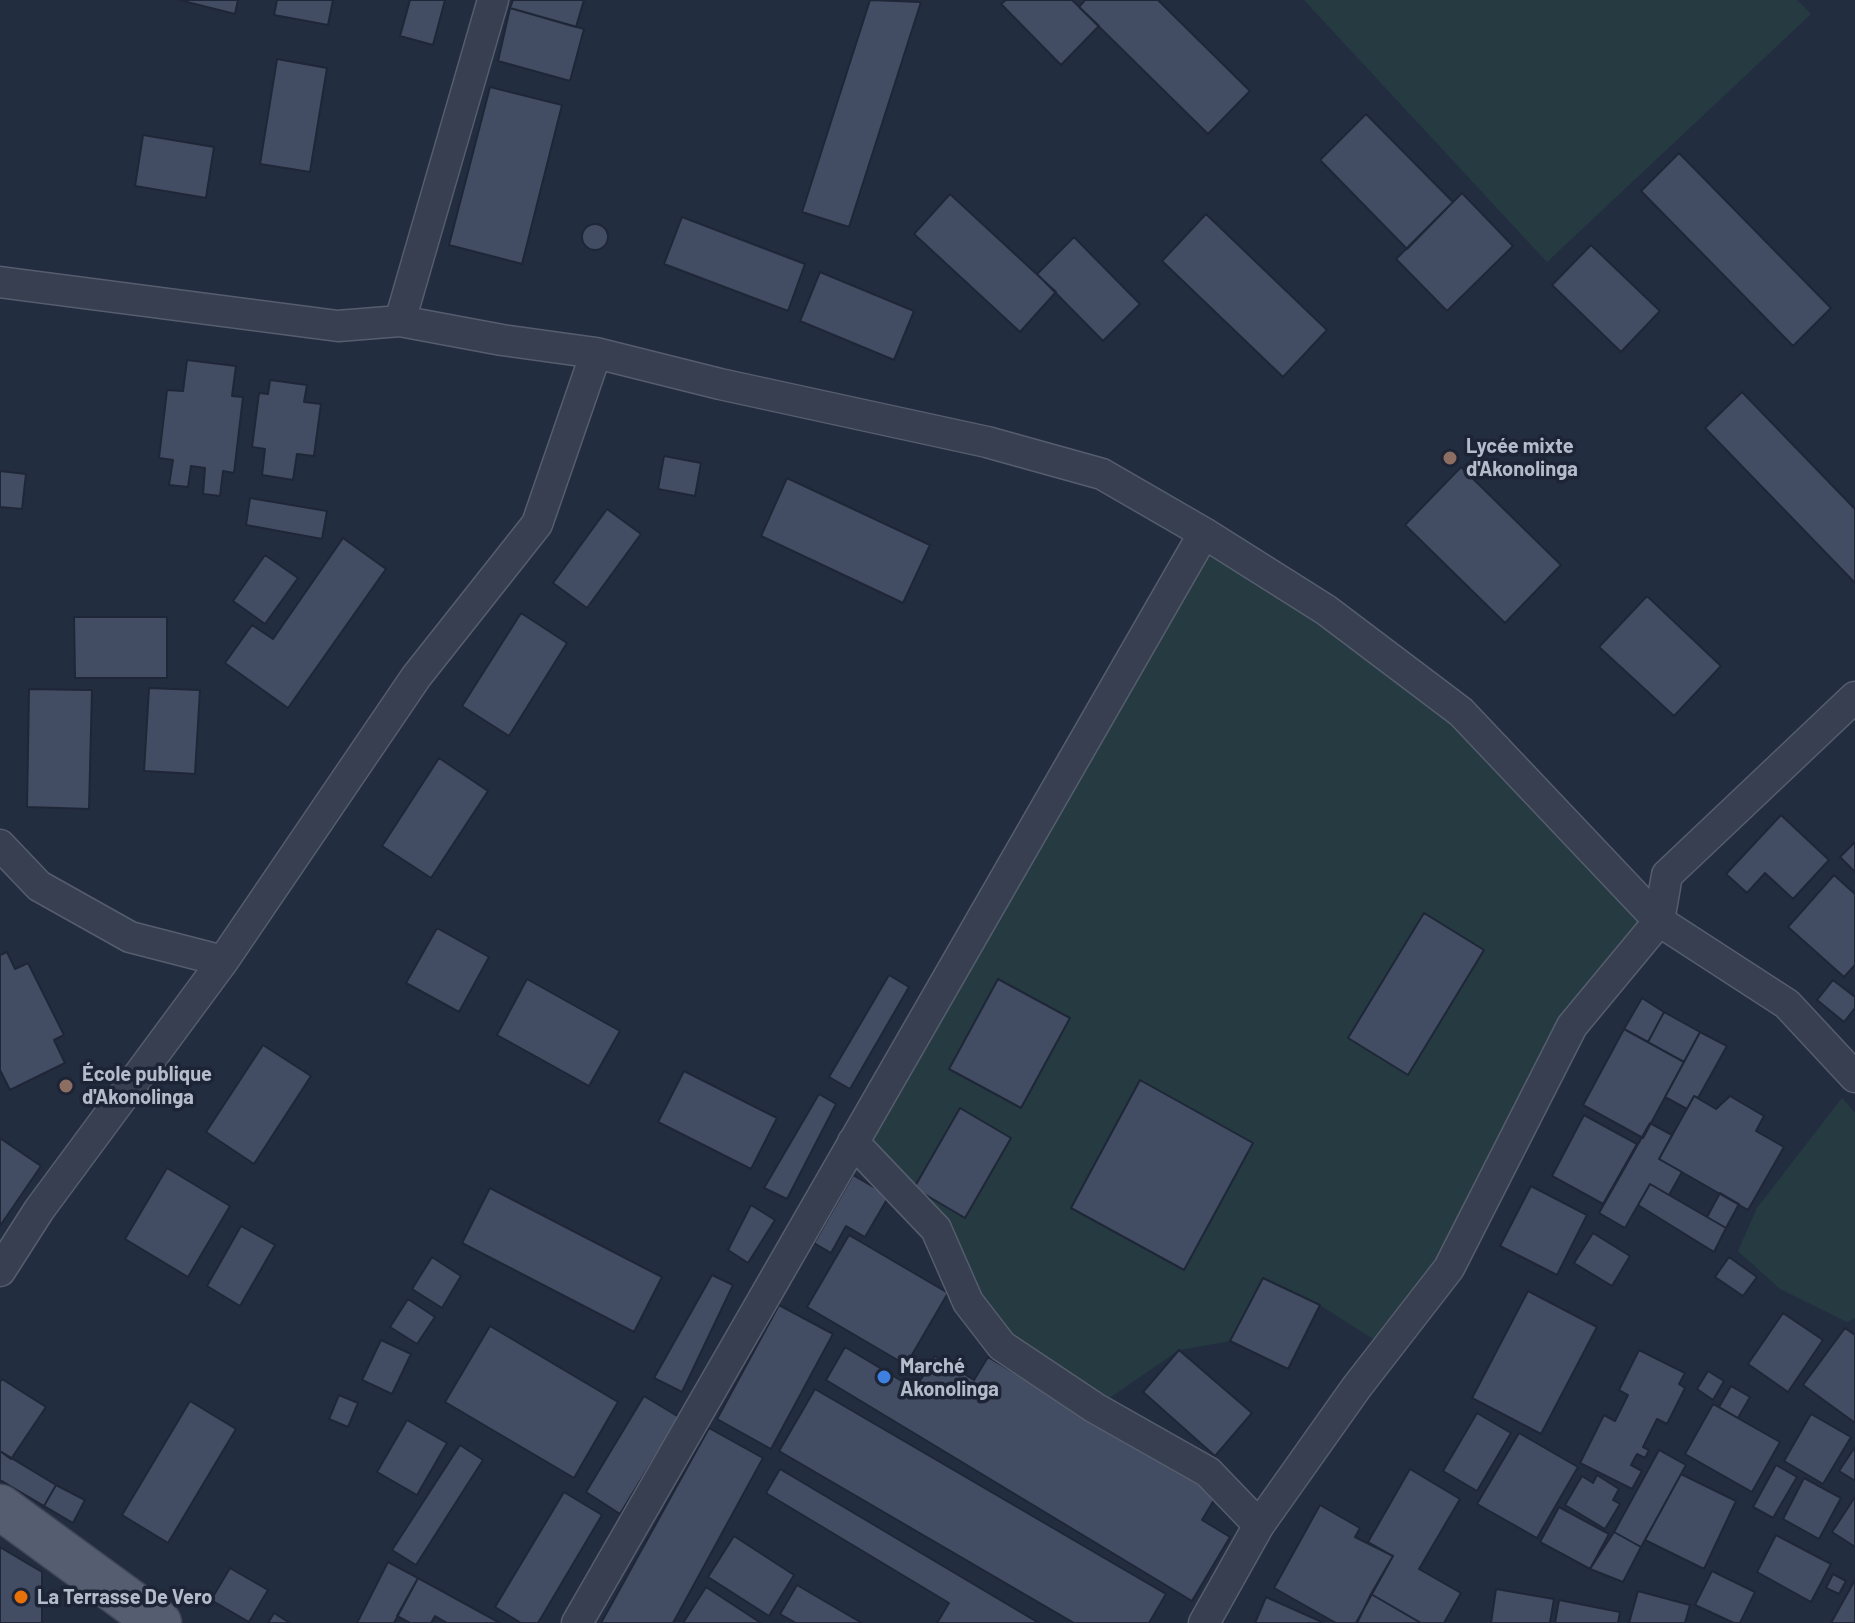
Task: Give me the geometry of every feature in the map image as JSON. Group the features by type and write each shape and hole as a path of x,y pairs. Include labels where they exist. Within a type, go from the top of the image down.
{"main road":[{"path":"0,1507 159,1623"}],"street":[{"path":"400,321 493,0"},
{"path":"0,282 338,326 400,321 596,353 720,384 987,442 1102,474 1204,533 1326,610 1461,712 1659,921 1787,1004 1855,1077"},
{"path":"0,1271 39,1210 223,961 416,677 537,524 596,353"},
{"path":"577,1623 1204,533"},
{"path":"1204,1623 1259,1525 1356,1388 1449,1268 1572,1026 1659,921 1667,875 1855,697"},
{"path":"0,845 39,886 130,937 223,961"},
{"path":"853,1142 936,1229 968,1302 1002,1346 1095,1408 1208,1472 1259,1525"}],"green space":[{"path":"1304,0 1797,0 1811,14 1547,262"},
{"path":"1204,533 1461,712 1659,921 1572,1026 1387,1348 1320,1305 1263,1278 1230,1341 1179,1350 1095,1408 1002,1346 936,1229 853,1142"},
{"path":"1842,1098 1855,1113 1855,1318 1847,1322 1780,1289 1738,1251 1757,1208"}],"building":[{"path":"179,0 238,0 235,14"},
{"path":"277,0 333,0 328,25 274,15"},
{"path":"410,0 445,0 433,45 400,36"},
{"path":"513,0 584,0 576,27 510,8"},
{"path":"870,0 921,2 849,227 802,212"},
{"path":"1006,0 1072,0 1099,26 1061,65 1001,4"},
{"path":"1085,0 1158,0 1250,91 1208,134 1079,7"},
{"path":"510,8 584,29 570,81 498,61"},
{"path":"277,59 327,68 310,172 260,164"},
{"path":"490,87 562,105 522,264 449,245"},
{"path":"1366,114 1453,202 1407,249 1320,160"},
{"path":"143,135 214,147 206,198 135,186"},
{"path":"1679,153 1831,308 1793,346 1641,191"},
{"path":"1462,193 1513,246 1447,311 1396,259"},
{"path":"950,194 1056,292 1020,332 914,234"},
{"path":"1206,214 1327,330 1283,377 1162,261"},
{"path":"682,217 805,264 788,311 664,264"},
{"path":"595,224 604,228 608,237 604,246 595,250 586,246 582,237 586,228"},
{"path":"1074,237 1140,304 1103,341 1037,274"},
{"path":"1591,245 1660,311 1621,352 1552,285"},
{"path":"820,272 914,311 894,360 800,321"},
{"path":"187,360 236,366 232,396 243,397 234,473 223,471 220,496 203,494 205,468 191,466 188,487 169,485 173,460 159,458 167,390 183,391"},
{"path":"270,380 307,385 304,402 321,404 314,456 297,454 293,480 262,475 265,449 252,447 259,393 268,394"},
{"path":"1742,392 1855,509 1855,583 1705,428"},
{"path":"664,456 701,463 695,496 658,489"},
{"path":"1461,467 1561,565 1505,623 1405,525"},
{"path":"0,471 26,474 22,509 0,507"},
{"path":"787,478 930,545 903,603 761,536"},
{"path":"250,498 327,511 322,539 246,525"},
{"path":"607,509 641,534 587,608 553,583"},
{"path":"343,538 386,569 288,708 225,663 252,625 273,639"},
{"path":"265,555 298,578 265,624 233,601"},
{"path":"1647,596 1721,666 1674,716 1599,647"},
{"path":"521,613 567,643 509,736 462,706"},
{"path":"74,617 167,617 167,678 75,678"},
{"path":"149,688 200,690 195,774 144,771"},
{"path":"29,689 92,690 89,809 27,807"},
{"path":"439,758 488,791 431,878 382,846"},
{"path":"1781,815 1829,860 1793,899 1765,873 1747,893 1726,874"},
{"path":"1855,842 1855,872 1840,857"},
{"path":"1834,875 1855,894 1855,965 1844,977 1788,927"},
{"path":"1424,913 1484,950 1408,1075 1348,1038"},
{"path":"437,928 489,957 459,1012 406,983"},
{"path":"7,952 15,969 28,963 64,1035 54,1040 65,1063 10,1090 0,1070 0,955"},
{"path":"889,975 909,987 850,1089 829,1077"},
{"path":"527,979 620,1031 589,1086 497,1035"},
{"path":"998,979 1070,1018 1021,1108 949,1069"},
{"path":"1833,980 1855,997 1855,1008 1844,1022 1817,1000"},
{"path":"1642,998 1664,1012 1648,1042 1624,1029"},
{"path":"1664,1012 1700,1032 1684,1062 1648,1042"},
{"path":"1624,1029 1684,1062 1643,1138 1583,1105"},
{"path":"1700,1032 1727,1046 1698,1098 1694,1096 1687,1109 1665,1097"},
{"path":"263,1045 311,1076 254,1164 206,1132"},
{"path":"684,1071 777,1118 751,1169 658,1122"},
{"path":"1140,1080 1253,1143 1184,1270 1071,1208"},
{"path":"819,1094 836,1104 787,1199 764,1188"},
{"path":"1694,1096 1716,1109 1730,1096 1764,1116 1756,1131 1784,1147 1748,1210 1659,1159"},
{"path":"960,1108 1011,1138 965,1218 914,1188"},
{"path":"1584,1115 1637,1144 1603,1204 1552,1176"},
{"path":"1650,1123 1672,1135 1659,1159 1682,1172 1669,1195 1650,1184 1625,1228 1599,1213"},
{"path":"0,1138 41,1166 0,1226"},
{"path":"167,1168 230,1206 188,1277 125,1239"},
{"path":"853,1175 889,1196 865,1237 846,1226 831,1253 814,1243"},
{"path":"1650,1184 1726,1228 1714,1252 1638,1205"},
{"path":"1531,1186 1587,1215 1557,1275 1500,1246"},
{"path":"490,1188 662,1277 634,1332 462,1243"},
{"path":"1720,1193 1739,1204 1726,1228 1707,1217"},
{"path":"751,1205 775,1220 748,1263 728,1250"},
{"path":"241,1226 275,1245 240,1306 207,1286"},
{"path":"1593,1233 1630,1256 1612,1286 1574,1263"},
{"path":"849,1235 948,1293 906,1365 807,1307"},
{"path":"432,1257 461,1276 442,1308 412,1289"},
{"path":"1729,1257 1757,1277 1743,1296 1715,1277"},
{"path":"712,1275 733,1285 682,1392 654,1378"},
{"path":"1263,1278 1320,1305 1288,1369 1230,1341"},
{"path":"1528,1291 1597,1327 1541,1434 1472,1398"},
{"path":"408,1299 435,1317 417,1344 390,1327"},
{"path":"779,1305 833,1334 771,1449 717,1419"},
{"path":"1783,1313 1823,1340 1788,1392 1748,1364"},
{"path":"490,1326 618,1402 574,1478 445,1402"},
{"path":"1845,1328 1855,1335 1855,1423 1803,1385"},
{"path":"381,1340 411,1354 392,1394 362,1380"},
{"path":"845,1347 915,1389 935,1356 974,1380 988,1357 1217,1495 1202,1520 1230,1537 1192,1601 826,1380"},
{"path":"1179,1350 1252,1413 1215,1456 1143,1392"},
{"path":"1639,1350 1685,1373 1679,1384 1685,1388 1667,1424 1657,1419 1643,1447 1649,1450 1645,1458 1637,1454 1631,1465 1642,1471 1632,1489 1580,1463 1604,1415 1615,1421 1628,1395 1619,1390"},
{"path":"1708,1371 1724,1381 1713,1400 1697,1389"},
{"path":"2,1379 46,1407 11,1459 0,1451"},
{"path":"1731,1386 1750,1397 1738,1418 1719,1407"},
{"path":"815,1389 1166,1594 1149,1623 1074,1623 779,1451"},
{"path":"339,1395 358,1403 348,1427 329,1419"},
{"path":"644,1396 679,1417 620,1514 586,1492"},
{"path":"190,1401 236,1429 168,1543 122,1515"},
{"path":"1713,1404 1780,1442 1752,1492 1685,1454"},
{"path":"1477,1413 1511,1433 1477,1491 1443,1471"},
{"path":"1811,1414 1851,1437 1823,1484 1784,1461"},
{"path":"407,1420 447,1443 417,1495 377,1472"},
{"path":"709,1428 763,1458 673,1623 601,1623"},
{"path":"1519,1433 1578,1467 1537,1538 1477,1504"},
{"path":"460,1445 483,1460 416,1565 392,1550"},
{"path":"1855,1447 1855,1481 1839,1471"},
{"path":"1659,1450 1686,1465 1641,1547 1614,1532"},
{"path":"0,1451 56,1485 44,1506 0,1480"},
{"path":"1776,1465 1797,1477 1773,1518 1753,1507"},
{"path":"780,1469 1039,1623 937,1623 949,1603 766,1493"},
{"path":"1410,1469 1460,1499 1419,1569 1461,1593 1444,1623 1421,1623 1371,1594 1393,1556 1368,1542"},
{"path":"1681,1474 1736,1501 1704,1569 1645,1540"},
{"path":"1597,1475 1619,1489 1613,1500 1620,1504 1605,1529 1565,1505 1582,1476 1593,1483"},
{"path":"1804,1478 1841,1498 1819,1539 1783,1519"},
{"path":"56,1485 85,1500 73,1523 44,1506"},
{"path":"564,1492 602,1515 538,1623 521,1623 495,1607"},
{"path":"1855,1497 1855,1547 1832,1532"},
{"path":"1320,1505 1360,1528 1355,1537 1393,1556 1356,1623 1336,1623 1274,1588"},
{"path":"1559,1507 1609,1534 1590,1569 1540,1542"},
{"path":"1614,1532 1641,1547 1623,1582 1590,1569"},
{"path":"1776,1535 1831,1564 1811,1602 1757,1572"},
{"path":"734,1536 794,1575 769,1616 708,1577"},
{"name":"La Terrasse De Vero","path":"0,1547 42,1572 42,1623 0,1623"},
{"path":"388,1562 418,1578 394,1623 357,1623"},
{"path":"230,1568 268,1590 249,1622 211,1600"},
{"path":"1712,1571 1755,1592 1740,1623 1695,1605"},
{"path":"1833,1574 1846,1581 1839,1594 1826,1588"},
{"path":"418,1578 500,1623 447,1623 435,1616 431,1623 410,1623 397,1616"},
{"path":"1855,1580 1855,1623 1831,1623"},
{"path":"797,1585 862,1623 796,1623 780,1614"},
{"path":"706,1587 761,1623 683,1623"},
{"path":"1496,1589 1554,1599 1550,1623 1491,1623"},
{"path":"1638,1591 1690,1605 1685,1623 1629,1623"},
{"path":"1371,1594 1421,1623 1357,1623"},
{"path":"1266,1597 1324,1623 1255,1623"},
{"path":"1559,1600 1620,1612 1618,1623 1555,1623"},
{"path":"274,1613 290,1623 268,1623"}],"place":[{"name":"Lycée mixte d'Akonolinga","path":"1450,458"},
{"name":"École publique d'Akonolinga","path":"66,1086"},
{"name":"Marché Akonolinga","path":"884,1377"},
{"name":"La Terrasse De Vero","path":"21,1597"}]}
